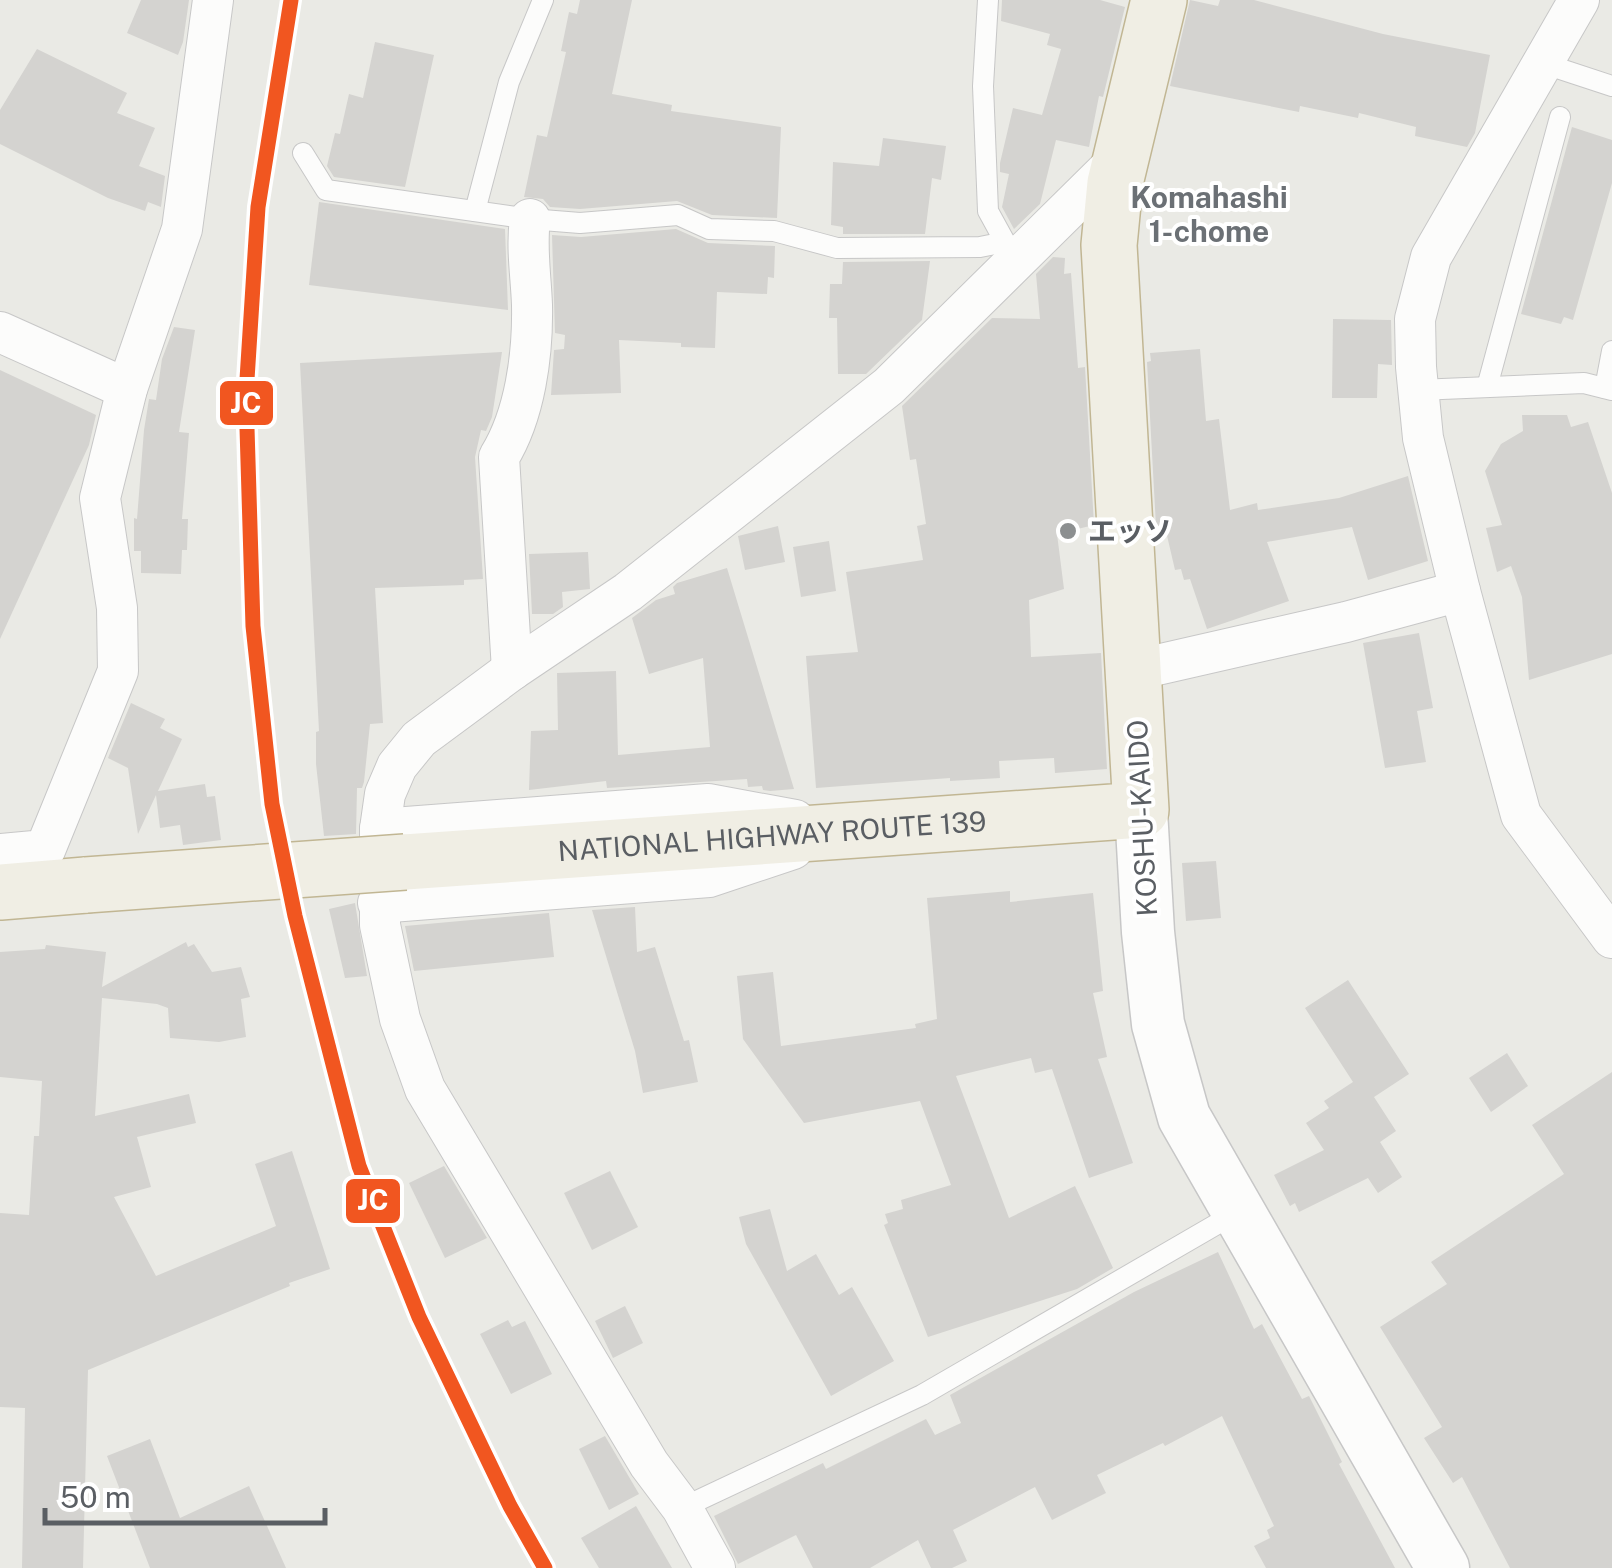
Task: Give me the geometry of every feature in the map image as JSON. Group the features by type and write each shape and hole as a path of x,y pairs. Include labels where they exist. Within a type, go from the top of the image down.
{"highway":[{"name":"KOSHU-KAIDO","path":"1141,810 1110,245 1120,158 1159,0"},
{"name":"NATIONAL HIGHWAY ROUTE 139","path":"0,892 1141,810"}],"street":[{"path":"0,854 45,850 118,671 117,608 100,498 127,389 182,229 213,0"},
{"path":"1579,0 1431,257 1415,319 1424,438 1460,591 1521,815 1612,938"},
{"path":"715,1568 682,1508 648,1464 425,1089 400,1019 385,794 398,766 419,739 628,592 890,386 1013,249 1120,158"},
{"path":"512,670 499,457 514,434 530,339 530,219"},
{"path":"0,332 127,389"},
{"path":"1135,670 1346,622 1460,591"},
{"name":"KOSHU-KAIDO","path":"1141,810 1158,1024 1184,1117 1443,1568"}],"lane":[{"path":"475,211 509,82 543,0"},
{"path":"988,0 983,86 988,211 1013,249"},
{"path":"1542,63 1612,86"},
{"path":"1487,387 1560,118"},
{"path":"303,153 326,190 530,219 580,222 678,214 709,228 774,230 838,248 1013,249"},
{"path":"1418,390 1584,384 1608,389 1612,352"},
{"path":"682,1508 922,1395 1237,1213"}],"building":[{"path":"141,0 189,0 178,55 127,33"},
{"path":"580,0 632,0 612,94 672,105 671,111 781,127 777,218 712,215 677,201 580,209 550,207 543,199 524,197 537,135 547,137 566,52 561,51 569,12 577,14"},
{"path":"1002,0 1100,0 1125,7 1103,97 1099,96 1089,147 1056,140 1040,204 1014,229 1002,207 1009,174 1000,172 1013,108 1042,115 1061,49 1047,45 1050,34 1001,21"},
{"path":"1190,0 1218,6 1220,0 1254,0 1383,34 1490,55 1475,133 1467,147 1415,136 1416,127 1359,113 1358,118 1300,106 1299,112 1170,86"},
{"path":"375,42 434,55 405,187 334,177 327,166 335,133 340,134 349,94 363,98"},
{"path":"37,49 127,93 117,113 155,128 139,166 165,176 161,207 148,202 145,211 108,198 0,144 0,110"},
{"path":"1572,127 1612,140 1612,183 1573,320 1564,317 1561,324 1521,314"},
{"path":"883,138 946,146 941,180 932,178 925,234 843,234 843,227 831,225 833,162 879,166"},
{"path":"319,202 505,229 508,310 309,285"},
{"path":"676,229 708,243 775,246 774,278 768,277 767,294 717,292 715,348 619,340 621,393 551,395 554,350 564,349 565,335 555,333 552,235 581,237"},
{"path":"1053,257 1065,258 1064,274 1071,273 1078,368 1085,367 1094,525 1057,534 1064,589 1029,600 1031,657 1101,653 1107,769 1055,773 1054,758 999,761 1000,778 816,788 806,656 858,652 846,572 923,560 917,526 926,524 916,459 910,460 902,406 992,318 1040,319 1036,274"},
{"path":"930,261 922,320 866,374 838,374 837,318 829,318 830,284 842,284 843,262"},
{"path":"1333,319 1391,320 1392,365 1378,364 1377,398 1332,398"},
{"path":"174,327 195,330 179,432 189,433 182,519 188,519 187,550 182,550 181,574 141,573 141,551 134,551 134,518 137,519 144,430 149,399 156,400 162,359"},
{"path":"1200,349 1206,421 1219,419 1230,510 1257,503 1258,510 1339,498 1408,476 1428,561 1368,580 1352,527 1267,542 1289,601 1207,629 1190,579 1184,580 1181,569 1175,570 1165,527 1156,526 1147,362 1151,361 1150,353"},
{"path":"502,352 492,417 486,431 481,430 475,457 483,579 464,580 464,585 375,588 383,723 370,724 364,782 362,788 357,788 356,834 324,836 316,764 319,731 300,363"},
{"path":"0,370 96,415 89,445 0,639"},
{"path":"1522,415 1567,415 1571,427 1588,422 1612,493 1612,654 1529,680 1522,597 1511,566 1497,572 1486,528 1502,525 1485,471 1501,444 1523,431"},
{"path":"778,526 785,562 745,570 738,536"},
{"path":"829,541 836,591 801,597 793,547"},
{"path":"588,552 590,589 562,592 563,607 553,614 532,614 529,554"},
{"path":"727,568 794,789 770,791 762,786 748,787 747,779 607,788 606,781 529,790 531,731 558,730 557,673 616,671 618,755 710,747 703,658 649,674 632,618 656,600 675,594 673,587 677,583"},
{"path":"1419,633 1433,708 1417,711 1426,762 1385,768 1363,643"},
{"path":"131,703 165,719 160,728 182,739 158,791 205,784 207,797 215,796 221,840 183,845 180,825 160,828 156,795 138,834 128,768 108,758"},
{"path":"1216,861 1221,918 1186,921 1182,863"},
{"path":"1010,891 1010,902 1093,893 1103,991 1093,993 1107,1057 1098,1059 1133,1163 1089,1178 1052,1069 1035,1073 1031,1058 956,1076 1009,1218 1075,1186 1113,1268 1077,1289 928,1337 884,1225 888,1223 885,1214 903,1209 901,1200 951,1185 920,1101 804,1123 743,1039 737,976 773,972 781,1046 916,1028 915,1024 937,1019 927,898"},
{"path":"355,903 367,976 345,978 329,909"},
{"path":"635,907 637,952 655,947 684,1041 689,1040 698,1082 643,1093 635,1051 592,910"},
{"path":"549,913 554,957 414,971 405,926"},
{"path":"186,942 188,947 194,944 212,972 241,967 250,997 241,999 246,1037 219,1042 170,1038 168,1008 102,998 95,1116 189,1094 196,1123 137,1137 151,1187 114,1197 156,1276 276,1226 255,1164 292,1151 330,1269 88,1370 83,1568 22,1568 25,1408 0,1407 0,1213 29,1215 42,1081 0,1077 0,952 45,949 46,945 106,952 102,987"},
{"path":"1348,980 1409,1074 1374,1097 1396,1131 1380,1142 1402,1177 1378,1193 1368,1178 1299,1212 1295,1203 1290,1206 1274,1175 1324,1150 1306,1123 1329,1108 1324,1101 1353,1082 1305,1008"},
{"path":"1507,1053 1528,1086 1491,1112 1469,1078"},
{"path":"1612,1072 1612,1568 1510,1568 1462,1477 1453,1483 1424,1438 1442,1427 1380,1327 1447,1284 1431,1262 1564,1174 1532,1125"},
{"path":"444,1166 487,1238 445,1258 409,1183"},
{"path":"610,1171 638,1227 592,1250 564,1193"},
{"path":"770,1209 787,1271 816,1254 839,1295 852,1287 894,1361 831,1396 746,1244 739,1217"},
{"path":"1218,1252 1254,1329 1262,1324 1302,1399 1309,1396 1342,1462 1339,1464 1395,1568 1266,1568 1254,1546 1270,1538 1267,1530 1274,1526 1222,1416 1097,1475 1106,1493 1052,1520 1035,1487 953,1530 967,1561 952,1568 931,1568 918,1540 870,1568 813,1568 796,1535 738,1564 714,1516 823,1463 826,1469 926,1419 935,1435 961,1423 950,1395 1134,1292"},
{"path":"625,1306 643,1343 613,1358 595,1321"},
{"path":"508,1320 512,1327 525,1321 552,1374 511,1394 480,1334"},
{"path":"605,1436 639,1494 609,1510 579,1449"},
{"path":"150,1439 180,1518 249,1486 286,1568 150,1568 107,1456"},
{"path":"636,1506 672,1568 599,1568 581,1538"}],"transit line":[{"name":"JC","path":"291,0 258,207 246,395 253,626 272,804 295,916 359,1166 419,1317 510,1506 545,1568"}],"place":[{"name":"エッソ","path":"1068,531"}],"district":[{"name":"Komahashi 1-chome","path":"1209,215"}]}
